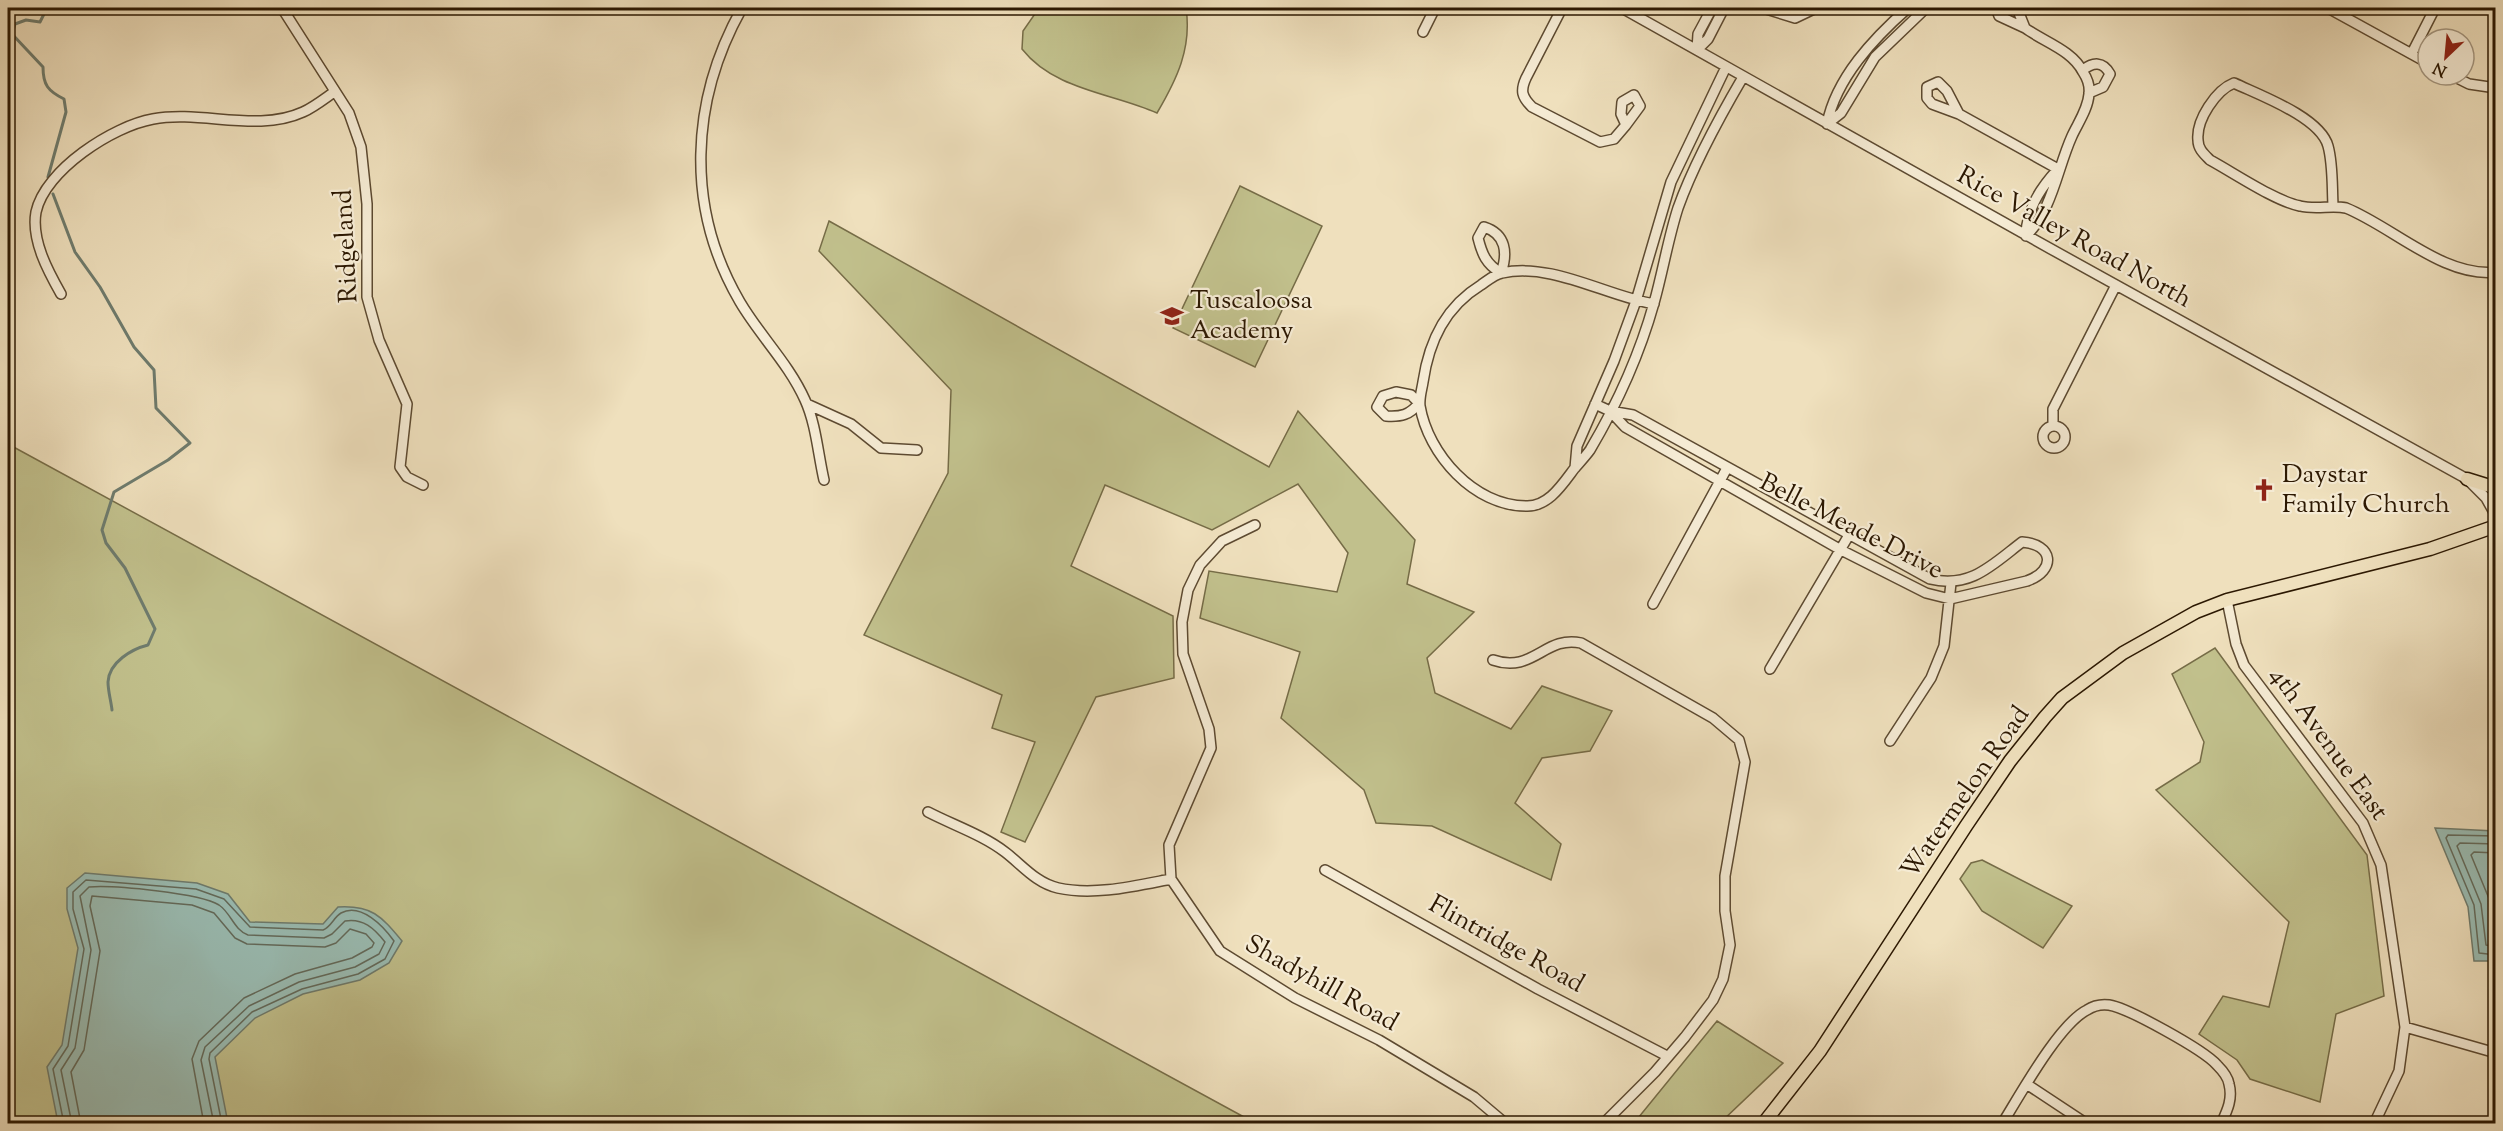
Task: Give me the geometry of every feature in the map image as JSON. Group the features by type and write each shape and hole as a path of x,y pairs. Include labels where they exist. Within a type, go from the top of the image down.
{"main road":[{"path":"2467,479 2496,488"},
{"name":"Watermelon Road","path":"1763,1124 1820,1051 2010,761 2062,698 2123,653 2196,612 2227,600 2430,549 2496,526"}],"street":[{"name":"Ridgeland","path":"282,8 349,113 361,147 367,204 367,297 372,319 407,404 400,467 407,477 423,485"},
{"path":"742,8 724,39 710,83 703,128 701,162 703,196 713,240 730,283 741,303 798,385 807,404 824,480"},
{"path":"1423,32 1435,8"},
{"path":"1562,8 1522,87 1523,98 1532,107 1600,142 1614,140 1626,125"},
{"name":"Rice Valley Road North","path":"1622,8 2026,236 2467,479 2486,498 2496,516"},
{"path":"1696,51 1698,34 1712,8"},
{"path":"1696,51 1708,39 1724,8"},
{"path":"1763,8 1795,18 1816,8"},
{"path":"1827,124 1832,105 1860,58 1875,37 1908,8"},
{"path":"1827,124 1841,113 1875,57 1926,8"},
{"path":"1996,8 2000,16 2056,47 2083,70 2089,93 2058,169 2054,190 2036,226 2026,236"},
{"path":"2017,8 2025,28"},
{"path":"2328,8 2416,56"},
{"path":"2412,53 2435,8"},
{"path":"2083,70 2097,63 2103,64 2110,74 2103,87 2089,93"},
{"path":"1575,468 1577,446 1636,301 1671,182 1726,67"},
{"path":"1654,304 1636,301 1570,277 1501,273 1489,266 1482,254 1478,238 1484,227 1496,231 1504,243 1506,259 1501,273 1470,291 1453,307 1430,346 1419,403 1431,440 1450,467 1476,489 1495,500 1527,507 1548,499 1564,483 1588,453 1641,342 1654,304 1679,207 1705,147 1743,76"},
{"path":"2333,206 2328,145 2323,134 2306,120 2234,83 2222,87 2204,116 2197,140 2201,151 2210,160 2290,203 2312,208 2333,206 2357,213 2457,268 2480,273 2496,272"},
{"path":"2476,85 2496,88"},
{"path":"61,294 47,269 40,248 36,213 51,184 92,147 132,124 154,118 176,116 268,120 291,117 313,107 334,92"},
{"path":"1959,114 2058,169"},
{"path":"2053,426 2053,409 2116,285"},
{"path":"807,404 851,424 881,448 917,450"},
{"name":"Belle Meade Drive","path":"1595,404 1610,411 1633,415 1930,579 1951,583 1986,572 2022,542 2034,543 2044,549 2048,559 2045,570 2037,577 1950,599 1926,593 1841,550 1625,427 1610,411"},
{"path":"1653,604 1727,468"},
{"path":"928,812 1005,851 1028,873 1055,888 1080,891 1128,887 1171,879 1169,845 1211,748 1205,718 1183,654 1182,622 1188,590 1200,565 1222,541 1255,525"},
{"path":"1770,669 1849,535"},
{"path":"1890,741 1935,668 1944,646 1951,583"},
{"name":"4th Avenue East","path":"2227,600 2236,644 2244,665 2349,804 2374,843 2386,888 2405,1027 2399,1071 2374,1124"},
{"path":"1493,660 1506,665 1518,664 1559,642 1581,643 1713,718 1732,731 1744,750 1744,773 1725,876 1725,911 1730,945 1726,968 1713,1000 1647,1080 1603,1124"},
{"name":"Flintridge Road","path":"1325,870 1538,989 1667,1056"},
{"name":"Shadyhill Road","path":"1171,879 1220,951 1295,998 1379,1040 1474,1097 1506,1124"},
{"path":"2002,1124 2040,1063 2075,1018 2095,1006 2107,1004 2128,1012 2189,1045 2217,1065 2229,1084 2230,1095 2229,1107 2220,1124"},
{"path":"2405,1027 2496,1053"},
{"path":"2028,1085 2087,1124"}],"shaded area":[{"path":"1039,8 1186,8 1185,50 1177,75 1157,113 1067,82 1035,63 1022,49 1023,31"},
{"path":"1240,186 1322,226 1255,367 1173,328"},
{"path":"829,221 1269,467 1298,411 1415,540 1407,584 1474,612 1427,658 1435,693 1511,729 1542,686 1612,711 1590,751 1542,758 1515,803 1561,844 1551,880 1432,826 1376,823 1364,790 1281,718 1300,652 1200,618 1209,571 1337,592 1348,553 1298,484 1212,530 1105,485 1071,566 1173,616 1174,678 1096,697 1025,842 1001,832 1035,742 992,728 1002,695 864,635 948,473 951,390 819,251"},
{"path":"8,444 1255,1123 8,1123"},
{"path":"2215,648 2367,855 2384,996 2336,1014 2320,1102 2250,1079 2237,1060 2199,1034 2223,996 2269,1007 2289,922 2156,790 2200,762 2204,742 2172,674"},
{"path":"1982,860 2072,906 2043,948 1982,911 1960,879 1971,863"},
{"path":"1717,1021 1783,1063 1720,1123 1634,1123"}],"water":[{"path":"2435,828 2495,831 2495,961 2474,961 2468,907"},
{"path":"85,873 197,883 228,894 250,922 323,924 338,907 359,908 375,914 402,941 389,963 360,980 303,994 255,1018 215,1057 228,1123 58,1123 47,1067 62,1045 78,948 67,909 67,888"}],"waterway":[{"path":"47,8 40,22 26,20 15,24 12,34 43,67 48,87 64,99 66,112 48,177"},
{"path":"53,194 75,252 100,287 134,347 154,370 156,408 190,443 168,460 114,492 102,530 106,543 125,568 155,629 148,645 129,653 112,668 108,682 112,710"}],"place":[{"name":"Tuscaloosa Academy","path":"1172,316"},
{"name":"Daystar Family Church","path":"2264,490"}]}
